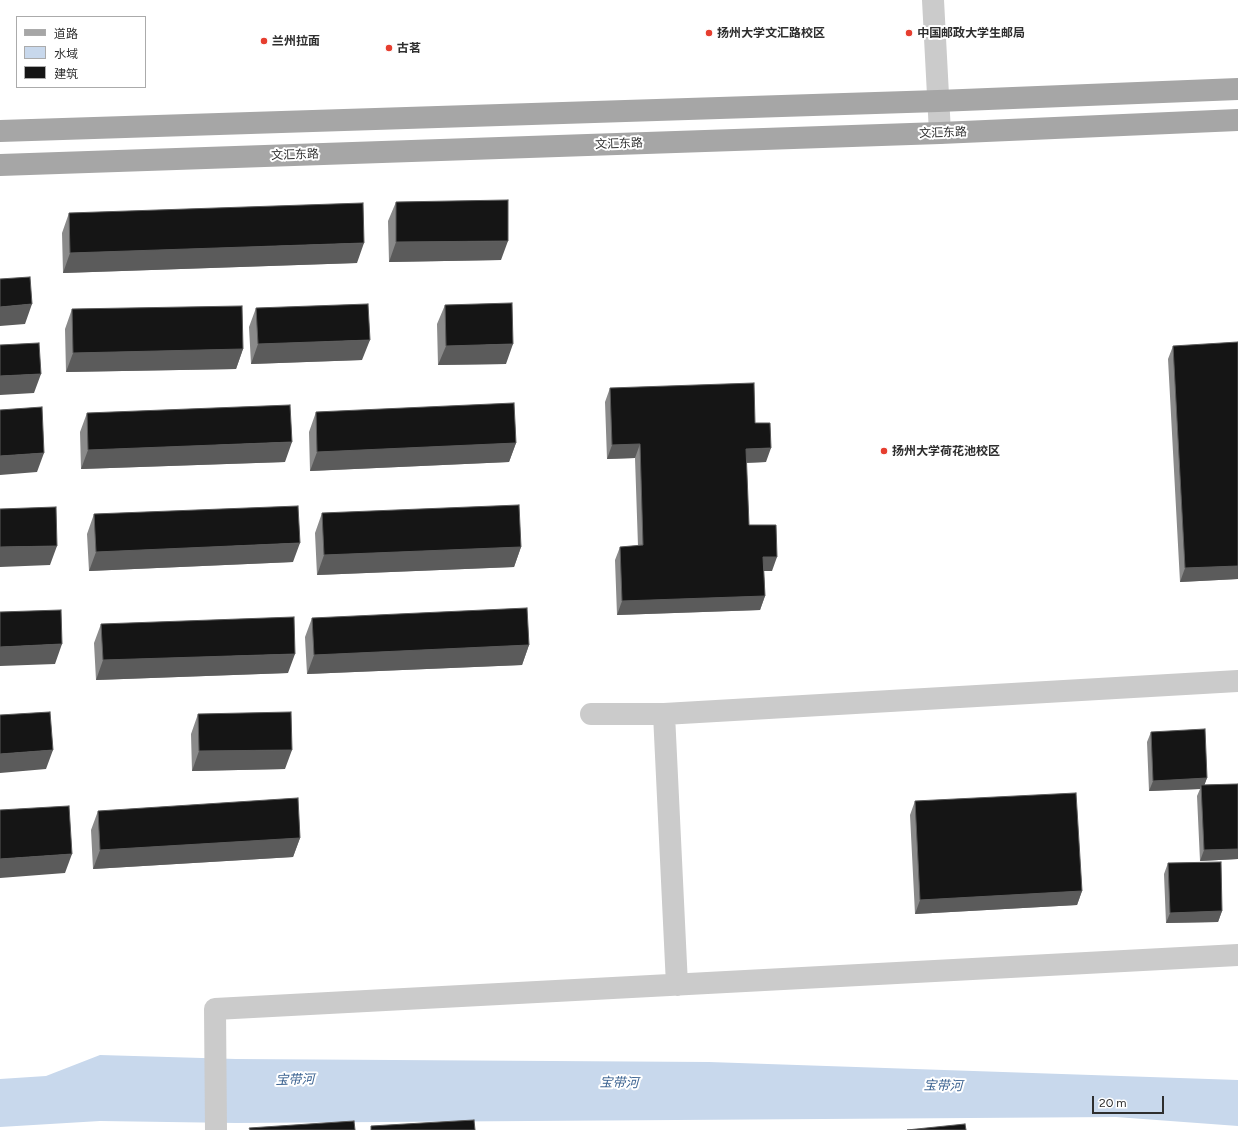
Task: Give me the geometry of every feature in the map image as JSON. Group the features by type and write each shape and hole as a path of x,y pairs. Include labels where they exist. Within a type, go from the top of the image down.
{"main road":[{"path":"0,131 938,101 1238,89"},
{"name":"文汇东路","path":"0,165 940,133 1238,120"}],"lane":[{"path":"933,0 940,133"},
{"path":"591,714 664,714 1238,681"},
{"path":"664,714 677,985"},
{"path":"216,1129 215,1009 1238,956"}],"water":[{"name":"宝带河","path":"100,1055 236,1059 709,1062 1238,1080 1238,1126 1116,1117 236,1123 100,1121 0,1127 0,1079 46,1076"}],"building":[{"path":"508,200 508,241 396,242 396,202"},
{"path":"363,203 364,243 70,253 69,213"},
{"path":"30,277 32,304 0,307 0,279"},
{"path":"512,303 513,344 446,346 445,305"},
{"path":"368,304 370,340 258,344 256,308"},
{"path":"242,306 243,349 73,353 72,309"},
{"path":"1238,342 1238,566 1185,568 1173,346"},
{"path":"39,343 41,374 0,376 0,345"},
{"path":"754,383 755,423 770,423 771,448 746,449 749,525 776,525 777,557 763,557 765,596 622,601 620,547 643,545 640,444 612,445 610,388"},
{"path":"514,403 516,443 317,452 316,412"},
{"path":"290,405 292,442 88,450 87,413"},
{"path":"42,407 44,453 0,456 0,410"},
{"path":"519,505 521,547 324,555 322,513"},
{"path":"298,506 300,543 96,552 94,514"},
{"path":"56,507 57,546 0,547 0,509"},
{"path":"527,608 529,645 314,655 312,618"},
{"path":"61,610 62,644 0,647 0,612"},
{"path":"294,617 295,654 103,660 101,624"},
{"path":"50,712 53,750 0,754 0,715"},
{"path":"291,712 292,750 199,751 198,714"},
{"path":"1205,729 1207,778 1153,781 1151,732"},
{"path":"1238,784 1238,849 1204,850 1201,785"},
{"path":"1076,793 1082,891 920,900 915,801"},
{"path":"298,798 300,838 100,850 98,811"},
{"path":"69,806 72,854 0,859 0,810"},
{"path":"1221,862 1222,911 1170,913 1168,863"},
{"path":"474,1120 475,1130 371,1130 371,1126"},
{"path":"354,1121 355,1130 250,1130 249,1128"},
{"path":"965,1124 966,1130 907,1130"}],"place":[{"name":"扬州大学文汇路校区","path":"709,33"},
{"name":"中国邮政大学生邮局","path":"909,33"},
{"name":"兰州拉面","path":"264,41"},
{"name":"古茗","path":"389,48"},
{"name":"扬州大学荷花池校区","path":"884,451"}]}
